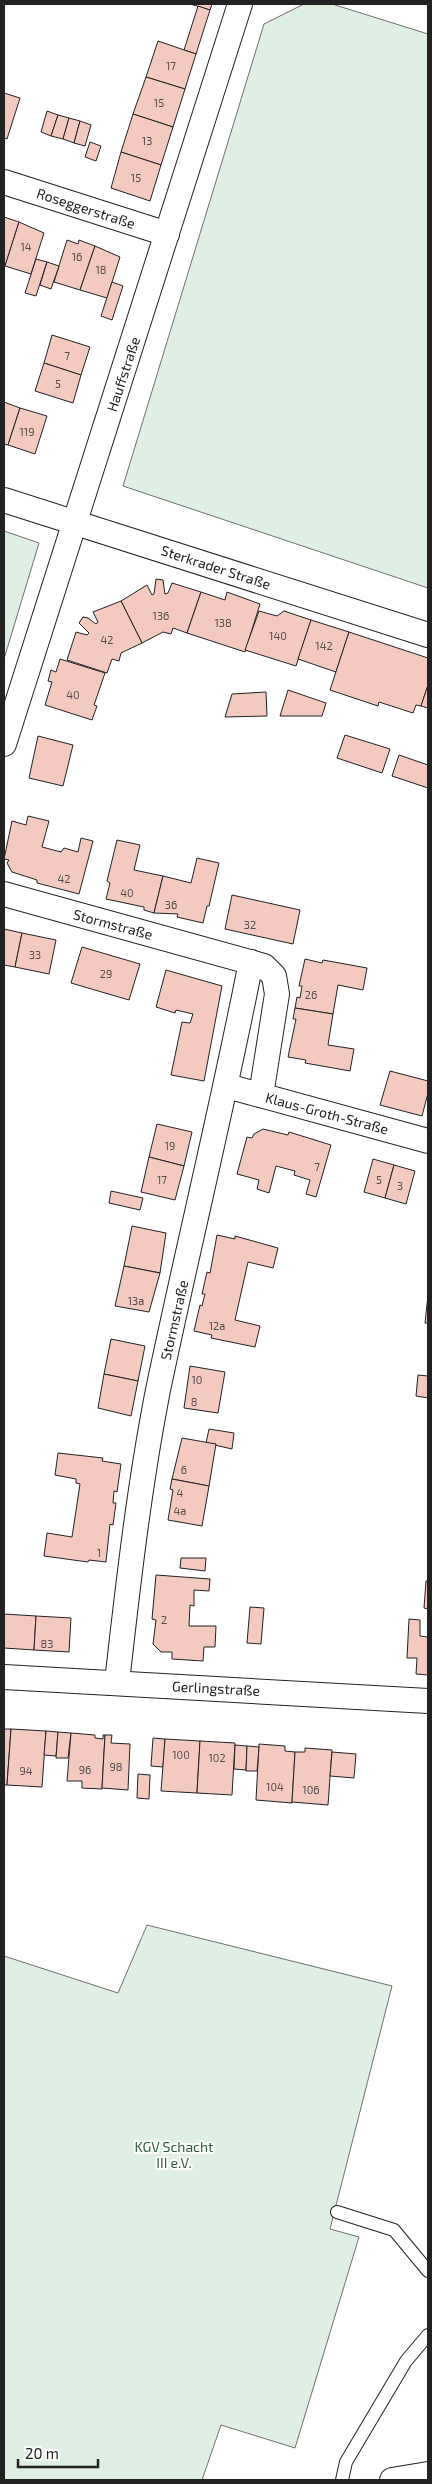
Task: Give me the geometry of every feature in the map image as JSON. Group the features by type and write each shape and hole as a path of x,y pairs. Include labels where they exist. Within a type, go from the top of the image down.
{"street":[{"name":"Hauffstraße","path":"4,744 240,4"},
{"name":"Roseggerstraße","path":"4,182 168,234"},
{"name":"Sterkrader Straße","path":"4,500 428,634"},
{"name":"Stormstraße","path":"4,894 264,966 274,976 277,994 261,1095"},
{"name":"Stormstraße","path":"117,1682 135,1530 158,1392 227,1086 250,962"},
{"name":"Klaus-Groth-Straße","path":"227,1086 428,1141"},
{"name":"Gerlingstraße","path":"4,1677 428,1701"},
{"path":"392,2480 428,2474"}],"lane":[{"path":"337,2212 394,2230 428,2271"},
{"path":"342,2480 346,2462 406,2361 428,2335"}],"green space":[{"path":"304,4 332,4 428,34 428,588 123,486 264,24"},
{"path":"4,531 39,543 4,659"},
{"name":"KGV Schacht III e.V.","path":"147,1925 392,1986 330,2229 359,2237 295,2448 221,2425 202,2480 4,2480 4,1956 118,1993"}],"building":[{"path":"190,4 212,4 210,10"},
{"path":"198,6 210,10 196,54 184,50"},
{"path":"158,41 196,54 185,89 146,77"},
{"path":"146,77 185,89 173,127 133,114"},
{"path":"4,93 20,98 7,139 4,138"},
{"path":"47,111 58,115 51,136 41,132"},
{"path":"133,114 173,127 161,165 121,152"},
{"path":"58,115 69,118 63,139 51,136"},
{"path":"69,118 80,121 74,143 63,139"},
{"path":"80,121 91,125 85,146 74,143"},
{"path":"90,142 101,146 96,161 85,157"},
{"path":"121,152 161,165 150,201 111,188"},
{"path":"4,217 19,222 5,266 4,266"},
{"path":"19,222 44,233 31,274 5,266"},
{"path":"67,240 78,244 79,240 95,246 80,290 54,282"},
{"path":"95,246 120,257 107,298 80,290"},
{"path":"36,259 47,262 36,296 25,293"},
{"path":"47,262 59,266 51,289 40,285"},
{"path":"112,282 123,286 112,320 101,316"},
{"path":"52,335 90,347 81,375 44,363"},
{"path":"44,363 81,375 73,403 35,391"},
{"path":"4,402 20,408 8,445 4,444"},
{"path":"20,408 47,416 35,454 8,445"},
{"path":"156,579 163,580 165,594 168,593 172,583 201,592 187,633 173,628 171,634 163,632 142,643 121,601 147,585 152,595 154,594"},
{"path":"201,592 225,600 227,592 260,604 245,652 187,633"},
{"path":"121,601 142,643 121,653 119,661 112,659 107,673 67,660 76,632 87,635 89,633 79,623 83,617 96,624 98,622 93,612"},
{"path":"259,611 277,616 284,611 311,620 296,666 245,650"},
{"path":"311,620 349,632 336,672 298,659"},
{"path":"349,632 428,658 428,685 421,706 416,705 413,713 379,702 378,706 330,690"},
{"path":"60,659 105,673 94,705 97,706 92,720 45,705 52,682 48,681 51,670 56,672"},
{"path":"428,685 428,708 421,706"},
{"path":"288,690 326,703 322,716 280,716"},
{"path":"266,692 267,716 225,717 232,694"},
{"path":"345,735 390,749 382,773 337,758"},
{"path":"38,736 73,745 63,786 29,778"},
{"path":"399,755 428,765 428,788 392,776"},
{"path":"28,816 49,821 42,847 61,852 64,848 78,852 81,838 93,841 79,894 37,883 37,880 12,872 7,863 9,860 4,859 12,821 26,825"},
{"path":"117,840 140,845 134,870 163,876 154,913 144,910 144,907 106,899 110,883 107,881"},
{"path":"197,858 219,863 203,923 177,917 178,914 154,913 163,876 191,883"},
{"path":"232,895 300,910 293,944 225,929"},
{"path":"4,929 22,933 15,967 4,965"},
{"path":"22,933 56,940 49,974 15,967"},
{"path":"82,947 140,964 129,1000 71,983"},
{"path":"305,959 322,963 323,960 367,968 363,990 338,985 333,1014 295,1008 297,997 300,998 302,986 299,986"},
{"path":"166,970 222,986 204,1081 171,1075 182,1022 190,1023 193,1014 176,1010 175,1013 156,1007"},
{"path":"295,1008 333,1014 328,1045 354,1049 350,1071 305,1063 306,1060 288,1057 296,1019 293,1019"},
{"path":"390,1071 428,1081 428,1093 422,1116 380,1105"},
{"path":"157,1124 192,1132 184,1166 149,1157"},
{"path":"263,1129 288,1135 289,1132 331,1145 316,1197 306,1194 310,1180 294,1175 295,1171 276,1166 269,1193 257,1189 259,1180 237,1174 247,1137 252,1138 254,1134"},
{"path":"149,1157 184,1166 175,1200 141,1192"},
{"path":"373,1159 394,1165 385,1198 364,1192"},
{"path":"394,1165 415,1171 406,1204 385,1198"},
{"path":"111,1191 143,1198 140,1210 109,1203"},
{"path":"132,1226 166,1233 160,1273 124,1266"},
{"path":"217,1235 235,1239 235,1236 278,1248 273,1268 248,1262 235,1320 260,1326 255,1347 211,1338 212,1335 194,1331 200,1305 202,1306 205,1294 202,1294 207,1272 210,1273"},
{"path":"124,1266 160,1273 149,1312 115,1306"},
{"path":"428,1295 428,1323 425,1323"},
{"path":"111,1339 145,1346 138,1381 104,1374"},
{"path":"190,1366 225,1372 218,1413 184,1408"},
{"path":"104,1374 138,1381 131,1416 98,1408"},
{"path":"418,1375 428,1376 428,1398 416,1396"},
{"path":"209,1429 234,1433 232,1449 206,1443"},
{"path":"182,1438 216,1444 209,1486 172,1479"},
{"path":"58,1453 103,1458 102,1461 121,1464 117,1492 114,1491 113,1503 116,1503 113,1525 110,1524 106,1562 89,1560 88,1562 44,1556 47,1533 72,1537 80,1484 76,1483 76,1479 55,1475"},
{"path":"172,1479 209,1486 202,1526 168,1520 173,1490 170,1489"},
{"path":"181,1558 206,1558 205,1571 180,1568"},
{"path":"156,1575 210,1579 209,1591 194,1590 194,1606 190,1605 189,1626 216,1626 215,1647 204,1647 203,1661 172,1659 172,1652 161,1652 153,1644 156,1620 152,1619"},
{"path":"426,1581 428,1581 428,1609 424,1608"},
{"path":"250,1607 264,1608 261,1644 247,1643"},
{"path":"4,1614 36,1616 34,1650 4,1648"},
{"path":"36,1616 71,1618 69,1652 34,1650"},
{"path":"409,1619 420,1620 420,1636 428,1637 428,1675 416,1674 417,1658 407,1658"},
{"path":"4,1729 11,1729 7,1785 4,1785"},
{"path":"11,1729 46,1731 42,1787 7,1785"},
{"path":"46,1731 58,1732 56,1756 44,1755"},
{"path":"58,1732 71,1733 68,1758 56,1758"},
{"path":"71,1733 95,1735 95,1738 103,1739 103,1735 105,1735 102,1789 82,1788 82,1781 67,1781"},
{"path":"105,1735 112,1735 111,1743 130,1744 128,1790 102,1788"},
{"path":"153,1738 165,1739 163,1767 151,1766"},
{"path":"165,1739 200,1741 197,1793 161,1791"},
{"path":"200,1741 235,1743 232,1795 197,1793"},
{"path":"259,1744 285,1746 285,1751 295,1752 292,1803 256,1800"},
{"path":"235,1745 247,1746 246,1770 234,1769"},
{"path":"247,1746 259,1747 257,1771 246,1771"},
{"path":"305,1748 332,1750 328,1805 292,1802 295,1752 305,1752"},
{"path":"332,1752 356,1754 354,1778 330,1776"},
{"path":"138,1774 150,1775 149,1799 137,1798"}]}
